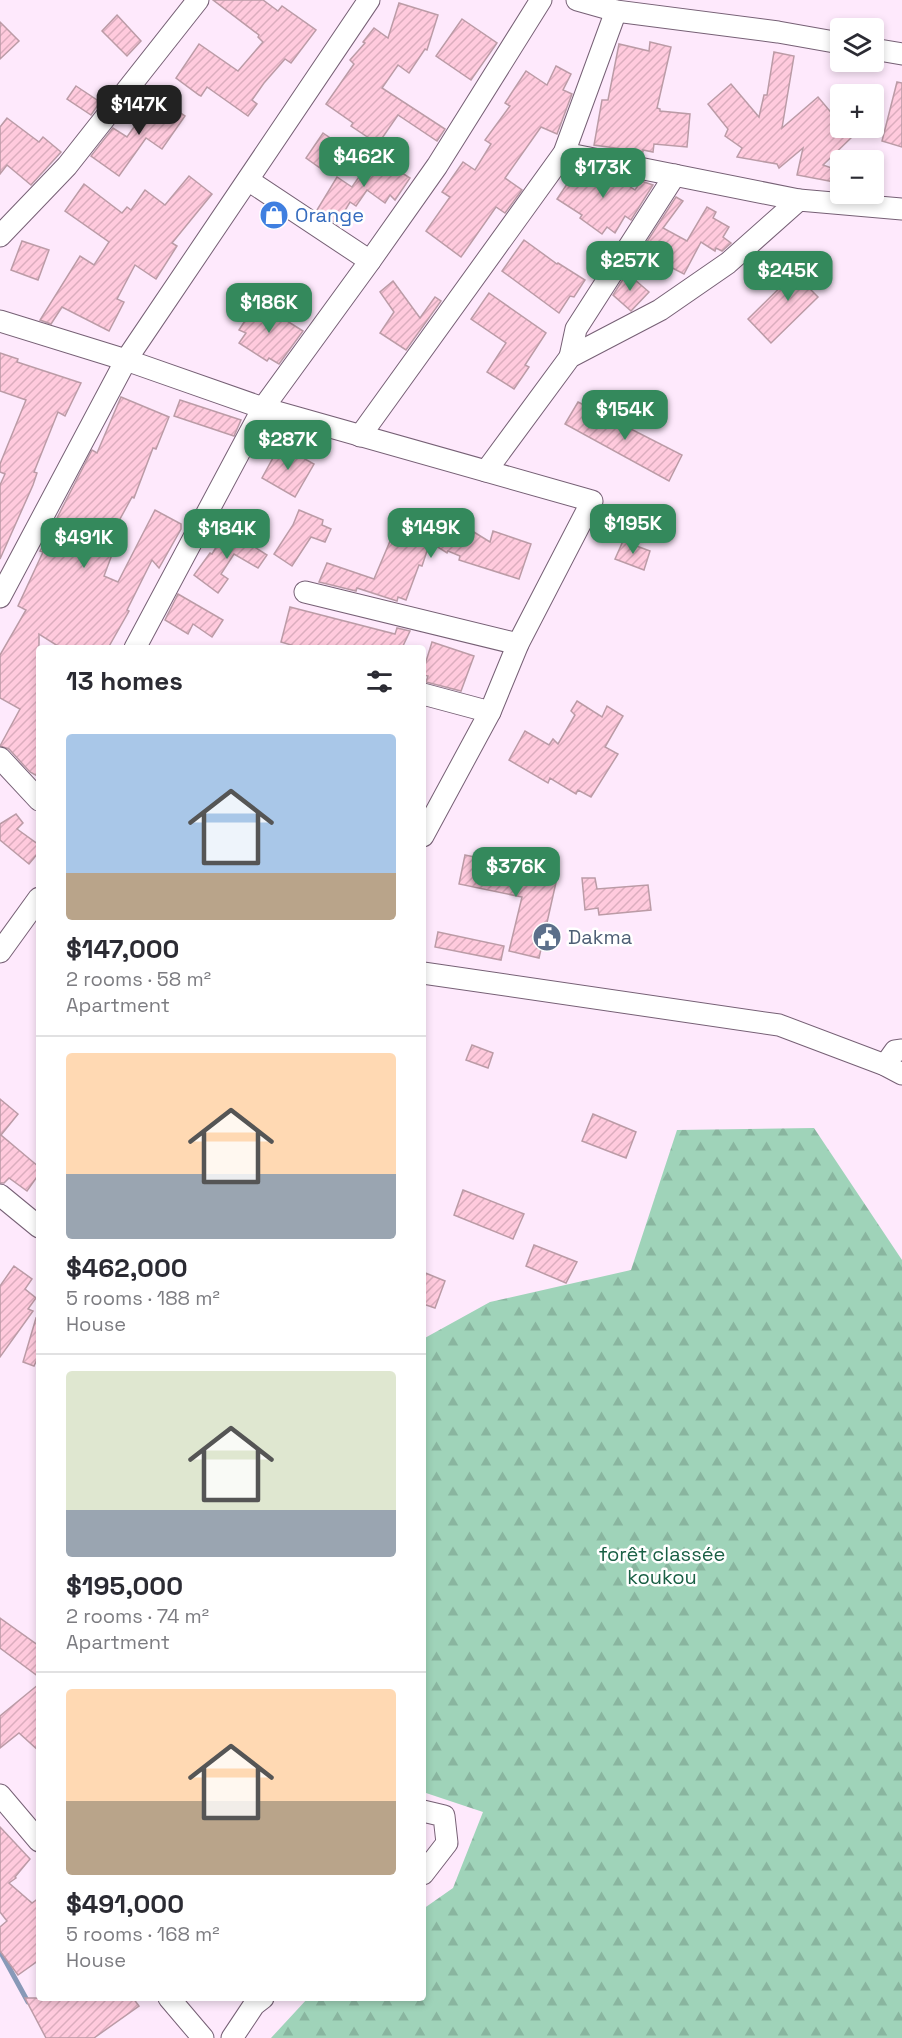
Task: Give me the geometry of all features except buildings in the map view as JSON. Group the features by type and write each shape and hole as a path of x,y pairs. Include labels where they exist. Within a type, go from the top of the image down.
{"street":[{"path":"0,236 67,166 198,0"},
{"path":"0,597 126,360 369,0"},
{"path":"137,645 262,408 437,166 542,0"},
{"path":"577,0 616,11 778,32 830,41"},
{"path":"360,436 564,153 616,11"},
{"path":"884,51 902,54"},
{"path":"564,153 799,200 902,209"},
{"path":"486,471 570,357 576,329 675,175"},
{"path":"248,180 370,261"},
{"path":"570,357 660,310 728,263 799,200"},
{"path":"0,321 126,360 262,408 592,501 518,644 490,712 429,815"},
{"path":"305,592 518,644"},
{"path":"426,695 490,712"},
{"path":"0,758 36,797"},
{"path":"0,952 36,902"},
{"path":"426,973 779,1025 894,1070 895,1051 902,1050"},
{"path":"0,1196 36,1225"},
{"path":"0,1795 36,1837"},
{"path":"426,1811 444,1816 447,1843 426,1870"},
{"path":"171,2001 202,2038"},
{"path":"232,2038 259,2001"}],"green space":[{"name":"forêt classée koukou","path":"814,1128 902,1260 902,2038 271,2038 305,2001 426,2001 426,1907 453,1888 483,1812 426,1793 426,1337 490,1302 631,1270 677,1130"}],"waterway":[{"path":"0,1951 28,2002"}],"place":[{"name":"Orange","path":"274,215"},
{"name":"Dakma","path":"547,937"}]}
